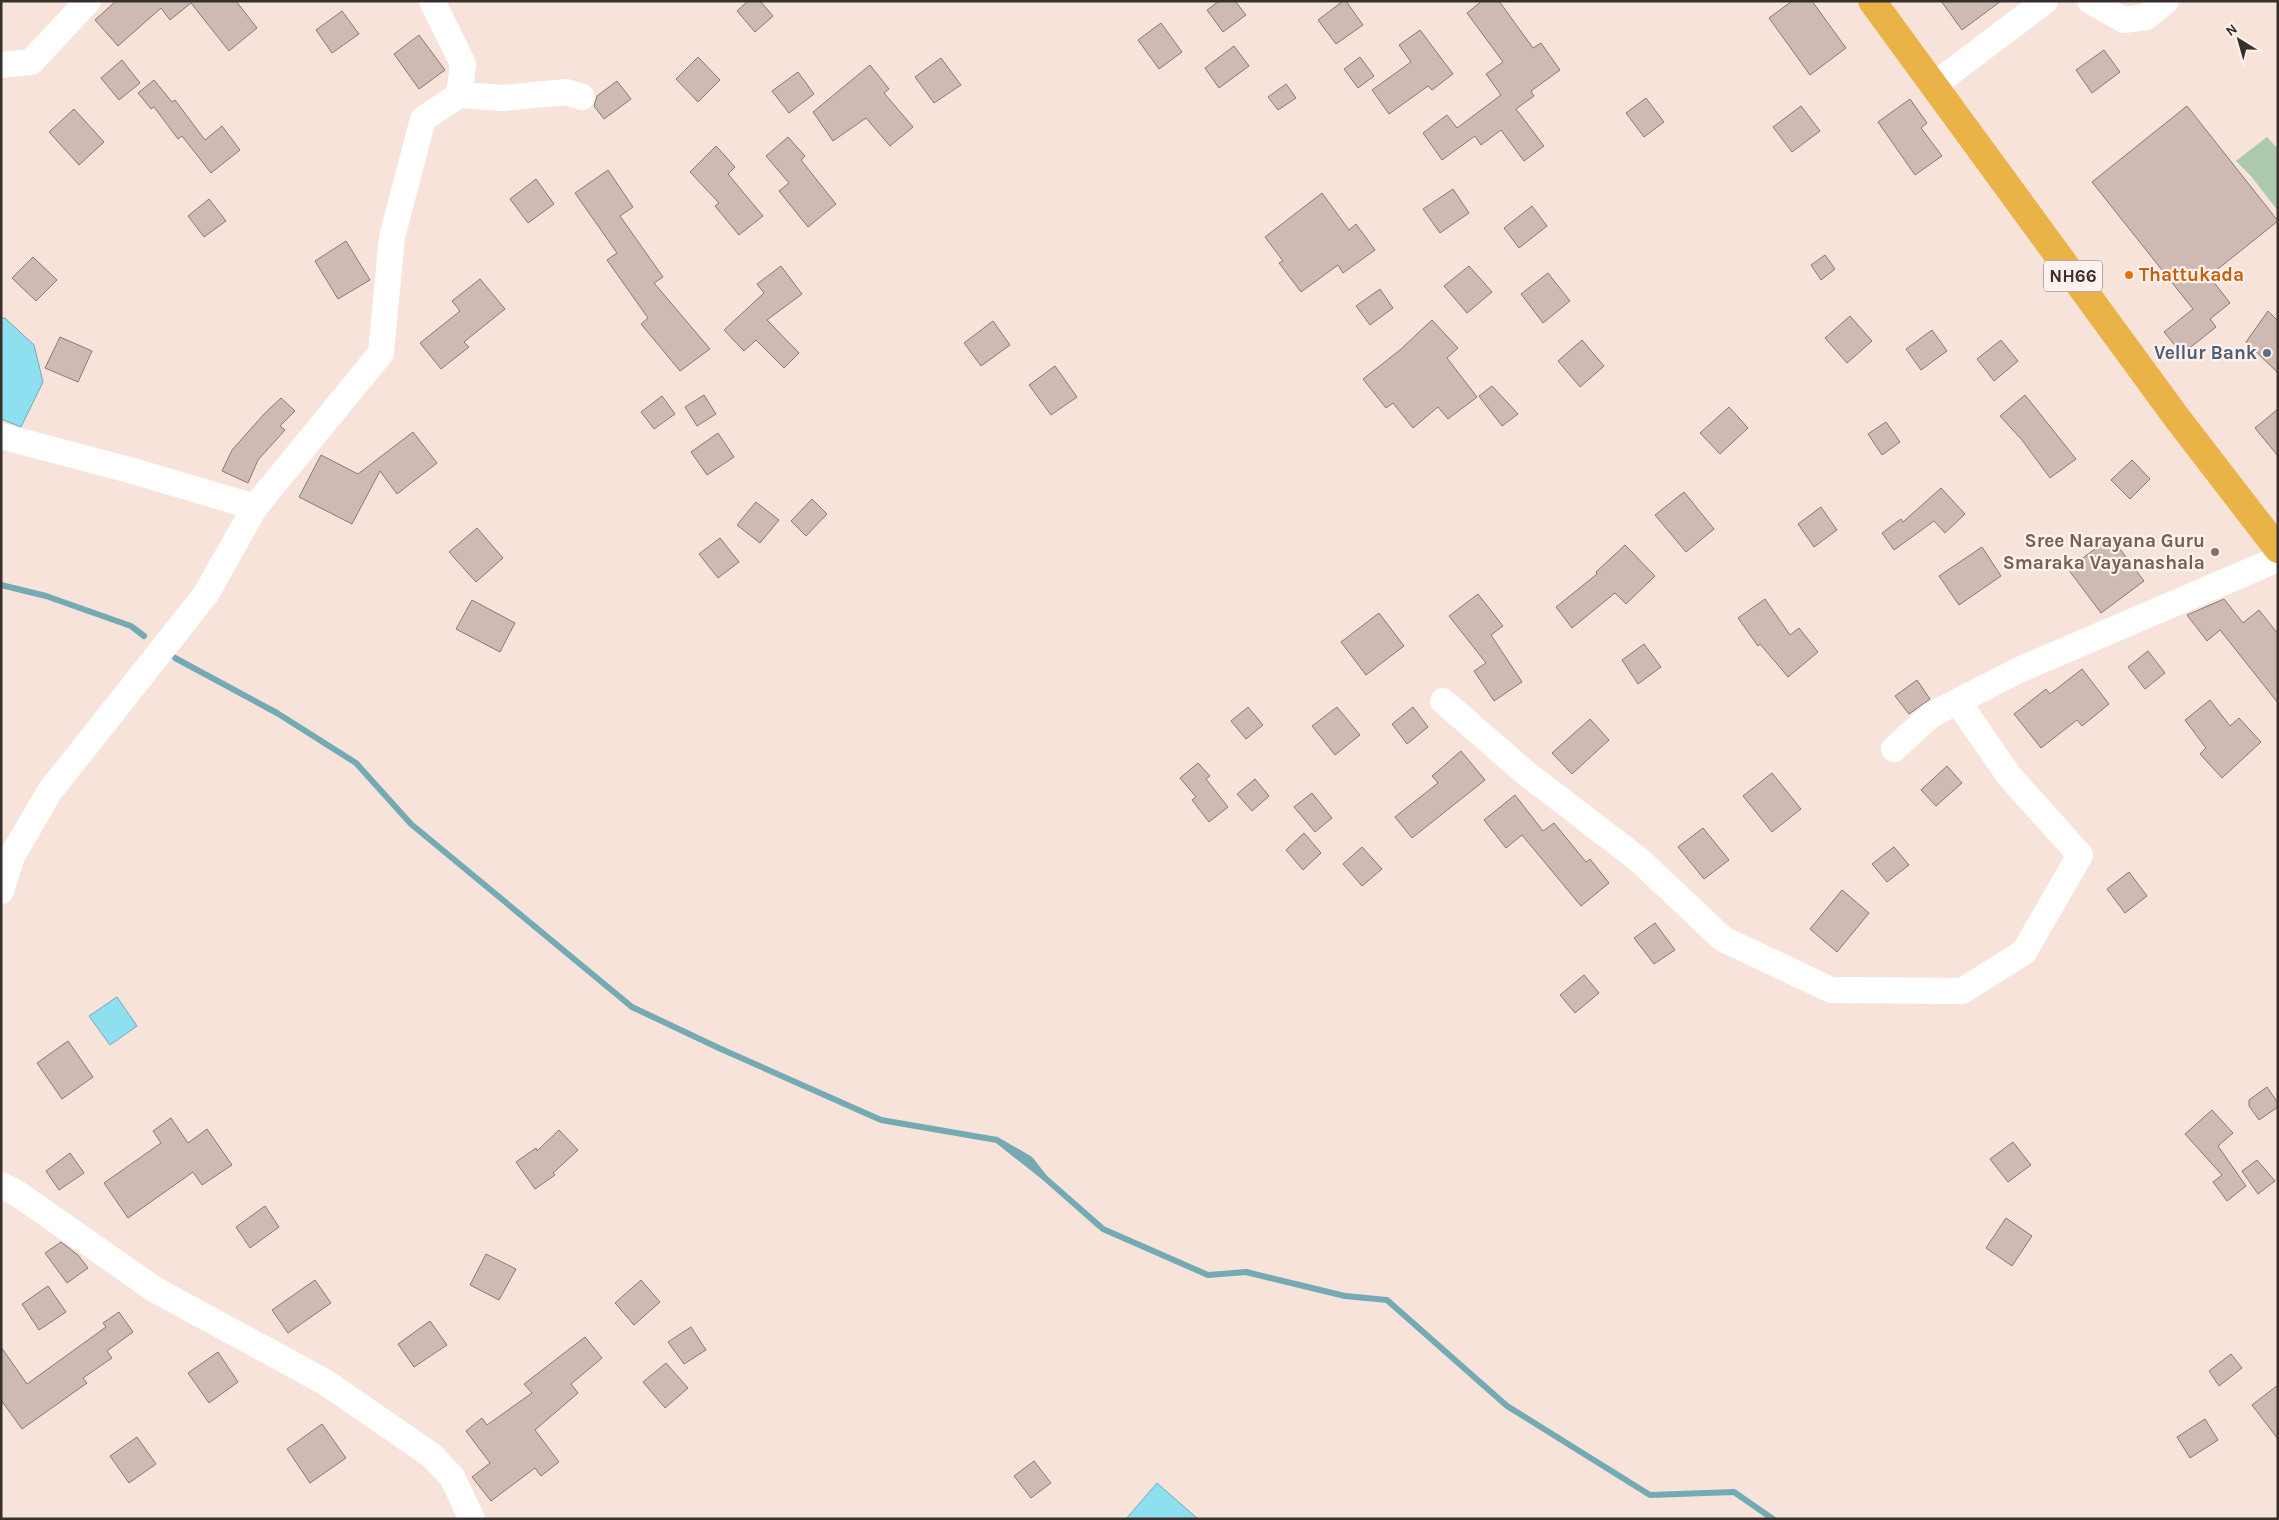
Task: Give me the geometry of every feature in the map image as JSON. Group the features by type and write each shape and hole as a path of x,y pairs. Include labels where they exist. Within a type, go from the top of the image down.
{"highway":[{"name":"NH66","path":"1872,1 2177,418 2278,549"}],"street":[{"path":"1,65 31,62 88,1"},
{"path":"432,1 463,64 459,95"},
{"path":"1934,85 2045,1"},
{"path":"2090,1 2124,20 2146,17 2166,1"},
{"path":"1,891 12,856 50,791 206,594 255,507 380,353 392,237 423,119 459,95 503,98 566,92 582,97"},
{"path":"1,436 133,471 255,507"},
{"path":"1894,748 1932,715 2027,666 2278,559"},
{"path":"1442,701 1527,774 1638,859 1724,938 1831,990 1962,991 2024,952 2080,855 2010,777 1958,702"},
{"path":"1,1185 18,1194 154,1289 325,1382 431,1455 452,1477 472,1519"}],"green space":[{"path":"2267,137 2278,149 2278,211 2251,176 2236,161"}],"water":[{"path":"1,318 5,318 34,345 43,382 21,427 1,419"},
{"path":"117,997 137,1026 110,1045 89,1016"},
{"path":"1157,1483 1198,1519 1126,1519"}],"building":[{"path":"116,1 236,1 257,28 229,51 191,3 170,20 161,8 118,46 95,20"},
{"path":"748,1 760,1 773,16 755,32 737,11"},
{"path":"1219,1 1235,1 1246,15 1223,32 1207,10"},
{"path":"1343,1 1346,1 1363,25 1336,44 1318,20"},
{"path":"1482,1 1499,1 1533,48 1541,43 1560,70 1531,91 1534,96 1516,109 1544,146 1524,161 1501,130 1481,145 1475,136 1442,160 1423,133 1447,115 1457,128 1501,95 1486,74 1503,62 1467,13"},
{"path":"1792,1 1812,1 1846,48 1810,75 1769,18"},
{"path":"1941,1 2001,1 1962,30"},
{"path":"342,11 359,34 332,53 316,30"},
{"path":"1161,23 1182,52 1159,69 1138,40"},
{"path":"1420,30 1453,74 1432,90 1428,86 1389,114 1372,90 1411,62 1399,45"},
{"path":"419,35 445,70 419,89 394,54"},
{"path":"1234,46 1249,66 1219,88 1205,68"},
{"path":"2104,50 2120,72 2092,93 2076,70"},
{"path":"698,57 720,80 698,102 676,79"},
{"path":"1360,57 1374,76 1358,88 1344,69"},
{"path":"941,58 961,85 934,103 915,77"},
{"path":"122,60 140,83 119,100 101,78"},
{"path":"870,65 889,89 884,93 913,127 890,146 866,118 833,141 813,112"},
{"path":"798,72 814,94 789,113 772,91"},
{"path":"154,80 172,102 175,100 205,140 222,126 240,150 211,173 182,136 178,139 154,107 151,109 138,93"},
{"path":"617,81 631,99 604,119 594,106 597,96"},
{"path":"1286,84 1296,98 1278,110 1268,97"},
{"path":"1646,98 1664,122 1644,137 1626,113"},
{"path":"1910,99 1927,123 1921,128 1942,156 1915,175 1878,122"},
{"path":"1801,106 1820,131 1792,152 1773,127"},
{"path":"2187,106 2278,221 2209,276 2230,303 2210,319 2216,327 2182,354 2164,332 2193,309 2092,182"},
{"path":"74,109 104,142 79,165 49,132"},
{"path":"788,137 805,156 801,160 836,204 808,227 779,191 789,183 766,156"},
{"path":"716,146 735,167 728,174 763,216 739,235 715,206 719,203 690,172"},
{"path":"608,170 633,207 620,216 663,277 654,283 710,349 680,371 641,324 648,318 607,260 617,253 575,193"},
{"path":"536,179 554,204 528,223 510,199"},
{"path":"1453,189 1469,213 1440,233 1423,209"},
{"path":"1322,193 1349,230 1356,224 1375,250 1343,273 1338,265 1301,292 1279,263 1283,261 1265,237"},
{"path":"209,199 226,221 204,237 188,216"},
{"path":"1532,206 1547,226 1519,248 1504,228"},
{"path":"346,241 370,280 338,299 315,261"},
{"path":"1825,255 1835,269 1821,280 1811,265"},
{"path":"33,257 57,280 36,301 12,278"},
{"path":"781,266 802,294 767,320 799,353 784,368 756,340 744,351 724,330 764,293 757,284"},
{"path":"1469,266 1492,292 1467,313 1444,286"},
{"path":"1548,273 1570,301 1543,323 1521,294"},
{"path":"480,279 505,309 464,342 469,347 441,369 420,343 460,311 452,301"},
{"path":"1380,289 1393,308 1370,325 1356,306"},
{"path":"2268,311 2278,321 2278,373 2246,342"},
{"path":"1850,316 1872,341 1847,363 1825,338"},
{"path":"1432,320 1458,348 1447,358 1477,397 1448,419 1438,407 1413,428 1393,403 1386,408 1363,379 1400,350"},
{"path":"993,321 1010,345 981,366 964,343"},
{"path":"1932,330 1947,351 1921,370 1906,349"},
{"path":"60,337 92,351 78,382 45,368"},
{"path":"1582,340 1604,366 1580,387 1558,361"},
{"path":"2001,340 2018,361 1994,381 1977,359"},
{"path":"1055,366 1077,397 1051,415 1029,385"},
{"path":"1492,386 1518,414 1502,426 1479,396"},
{"path":"704,395 716,414 697,426 685,407"},
{"path":"2025,395 2076,459 2050,478 2022,440 2000,416"},
{"path":"662,396 675,414 654,429 641,412"},
{"path":"281,398 295,411 280,426 285,430 258,460 248,483 222,471 232,450"},
{"path":"1729,407 1748,428 1720,454 1700,433"},
{"path":"2278,409 2278,456 2255,428"},
{"path":"1886,422 1900,442 1882,455 1868,434"},
{"path":"413,432 437,463 397,494 380,471 352,524 299,497 321,455 358,474"},
{"path":"718,433 734,457 707,475 691,452"},
{"path":"2132,460 2150,479 2130,499 2111,480"},
{"path":"1941,488 1965,514 1945,533 1934,521 1894,550 1882,533 1901,519 1903,522"},
{"path":"1684,492 1714,529 1686,552 1655,515"},
{"path":"812,499 827,514 806,536 791,521"},
{"path":"756,502 779,520 760,543 737,525"},
{"path":"1821,507 1837,530 1814,547 1798,524"},
{"path":"477,528 503,558 476,582 449,552"},
{"path":"2111,537 2144,581 2101,613 2068,569"},
{"path":"720,538 739,562 718,578 699,554"},
{"path":"1625,545 1655,576 1626,604 1615,593 1572,628 1556,607 1597,574 1596,572"},
{"path":"1982,547 2001,576 1959,605 1939,576"},
{"path":"1478,594 1503,626 1491,635 1522,682 1494,701 1474,671 1486,663 1449,616"},
{"path":"1765,599 1790,635 1799,628 1818,652 1788,677 1760,644 1758,646 1738,618"},
{"path":"2224,599 2243,623 2259,610 2278,634 2278,703 2220,630 2207,641 2187,615"},
{"path":"472,600 515,623 500,652 456,629"},
{"path":"1379,613 1404,646 1366,675 1341,642"},
{"path":"1644,644 1661,667 1638,684 1622,660"},
{"path":"2148,651 2165,673 2145,689 2128,667"},
{"path":"2082,669 2109,704 2082,726 2077,720 2041,748 2014,714 2046,689 2050,694"},
{"path":"1917,680 1930,699 1909,714 1895,696"},
{"path":"2210,700 2230,726 2239,718 2261,742 2222,778 2200,754 2206,748 2185,720"},
{"path":"1248,707 1263,725 1246,739 1231,721"},
{"path":"1337,707 1360,735 1335,755 1312,726"},
{"path":"1413,707 1428,727 1407,744 1392,724"},
{"path":"1590,719 1609,740 1572,774 1552,753"},
{"path":"1461,751 1485,780 1412,838 1395,817 1438,783 1432,776"},
{"path":"1198,763 1210,776 1206,779 1228,807 1209,822 1192,800 1196,797 1180,778"},
{"path":"1947,766 1962,783 1936,806 1921,790"},
{"path":"1772,773 1801,809 1772,832 1743,796"},
{"path":"1255,779 1269,796 1252,811 1237,794"},
{"path":"1312,793 1332,818 1315,832 1294,807"},
{"path":"1515,795 1543,831 1554,823 1586,862 1590,859 1609,883 1581,906 1522,835 1506,848 1484,820"},
{"path":"1703,828 1729,860 1704,879 1678,847"},
{"path":"1304,833 1321,853 1303,870 1286,850"},
{"path":"1362,847 1382,869 1362,886 1343,864"},
{"path":"1894,847 1909,865 1887,882 1872,864"},
{"path":"2129,872 2147,896 2125,913 2107,889"},
{"path":"1842,890 1869,913 1837,952 1810,929"},
{"path":"1655,923 1675,950 1654,964 1634,938"},
{"path":"1584,975 1599,993 1575,1013 1560,995"},
{"path":"68,1041 93,1077 62,1099 37,1063"},
{"path":"2267,1087 2278,1103 2278,1107 2259,1120 2249,1106 2249,1100"},
{"path":"2212,1110 2233,1133 2218,1146 2246,1186 2227,1201 2213,1182 2222,1175 2185,1134"},
{"path":"171,1118 188,1143 207,1129 232,1165 202,1185 193,1172 128,1218 104,1183 161,1143 153,1131"},
{"path":"559,1130 578,1150 553,1173 555,1175 535,1189 516,1162 536,1148 537,1151"},
{"path":"2013,1142 2031,1165 2008,1182 1990,1159"},
{"path":"70,1153 84,1173 59,1190 46,1171"},
{"path":"2257,1160 2275,1181 2258,1194 2242,1171"},
{"path":"265,1206 279,1227 250,1248 236,1227"},
{"path":"2006,1218 2032,1236 2012,1266 1986,1248"},
{"path":"61,1242 78,1255 88,1268 67,1283 45,1253"},
{"path":"486,1254 516,1269 499,1300 470,1285"},
{"path":"315,1280 331,1303 288,1333 272,1310"},
{"path":"641,1280 660,1302 634,1325 615,1303"},
{"path":"48,1286 66,1312 39,1330 22,1304"},
{"path":"119,1312 133,1332 107,1351 112,1358 83,1378 87,1383 22,1429 1,1400 1,1347 27,1384 106,1327 103,1323"},
{"path":"430,1321 447,1345 414,1367 398,1344"},
{"path":"691,1327 706,1350 684,1364 668,1342"},
{"path":"585,1337 602,1358 571,1384 578,1393 535,1430 559,1462 541,1476 535,1468 491,1501 472,1477 490,1463 466,1431 482,1418 487,1425 532,1393 524,1384"},
{"path":"218,1352 238,1382 209,1403 188,1373"},
{"path":"2231,1354 2242,1368 2219,1386 2209,1371"},
{"path":"666,1363 688,1388 665,1408 643,1382"},
{"path":"2278,1385 2278,1439 2252,1405"},
{"path":"2205,1419 2218,1440 2190,1458 2177,1437"},
{"path":"322,1424 346,1458 310,1483 287,1449"},
{"path":"137,1437 156,1464 129,1483 110,1456"},
{"path":"1034,1461 1051,1483 1031,1498 1014,1476"}],"waterway":[{"path":"1,585 46,596 131,626 144,636"},
{"path":"175,658 277,713 356,763 411,824 632,1007 881,1120 997,1140 1030,1159 1045,1178 997,1140"},
{"path":"1045,1178 1103,1229 1208,1275 1246,1272 1345,1296 1387,1300 1507,1406 1650,1495 1734,1492 1773,1519"}],"place":[{"name":"Thattukada","path":"2129,275"},
{"name":"Vellur Bank","path":"2267,353"},
{"name":"Sree Narayana Guru Smaraka Vayanashala","path":"2215,552"}]}
